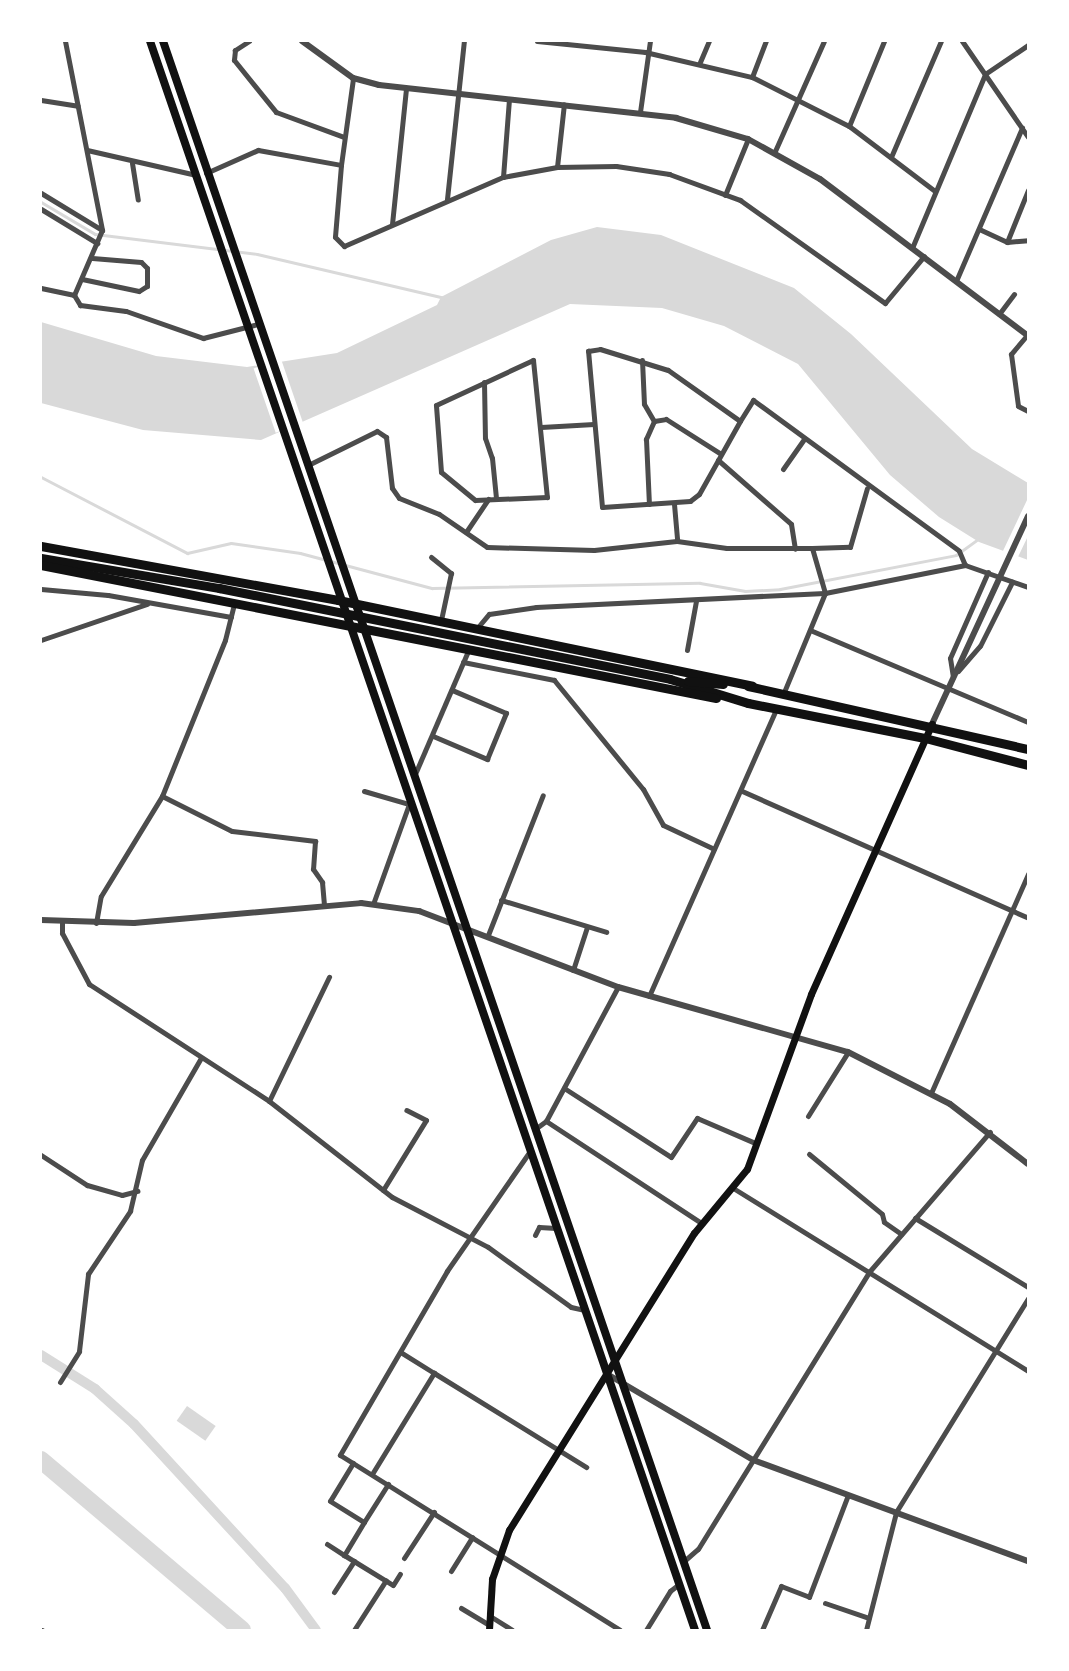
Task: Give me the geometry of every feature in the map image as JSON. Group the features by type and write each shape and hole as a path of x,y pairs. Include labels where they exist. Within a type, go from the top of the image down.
{"highway":[{"path":"41,546 441,620 932,724 1028,749"},
{"path":"41,552 92,566"},
{"path":"41,558 219,588 670,679 748,703"},
{"path":"41,565 348,628 925,738 1028,764"},
{"path":"670,679 752,686"}],"main road":[{"path":"150,41 288,441 338,600 695,1630"},
{"path":"163,41 260,332 369,632 464,926 624,1382 707,1630"},
{"path":"489,1627 499,1553 559,1450 701,1223 733,1188 747,1168 796,1034 932,724"}],"street":[{"path":"65,41 102,230 92,258 74,295"},
{"path":"249,41 235,50 234,60 276,112 344,137"},
{"path":"302,41 352,78 406,89 640,112 695,122 748,139 775,151 820,179 1027,335 1011,354 1018,406 1028,411"},
{"path":"447,199 464,41"},
{"path":"537,41 590,44 645,52 700,62 752,77 800,98 849,126 935,191"},
{"path":"640,112 645,52 650,41"},
{"path":"700,62 709,41"},
{"path":"752,77 766,41"},
{"path":"775,151 824,41"},
{"path":"849,126 884,41"},
{"path":"891,157 941,41"},
{"path":"962,41 1028,137"},
{"path":"912,248 985,74 1028,45"},
{"path":"352,78 344,137 335,237 344,246 447,199 503,177 557,167 616,166 669,174 725,194 786,230 884,302 924,256"},
{"path":"392,224 406,89"},
{"path":"503,177 509,99"},
{"path":"41,100 78,106"},
{"path":"557,167 564,104"},
{"path":"956,281 1022,128"},
{"path":"725,194 748,139"},
{"path":"87,150 132,163 196,175"},
{"path":"206,172 258,150 341,166"},
{"path":"132,163 138,200"},
{"path":"1007,242 1028,190"},
{"path":"41,194 102,230"},
{"path":"41,209 97,243"},
{"path":"979,228 1007,242 1028,240"},
{"path":"82,279 138,291 147,286 147,268 141,262 92,258"},
{"path":"41,288 74,295 80,305 126,311 203,338 258,324"},
{"path":"999,314 1014,294"},
{"path":"740,421 700,389 642,360 600,349 588,351 602,507 674,504 699,494 753,400 867,488 959,552 965,564"},
{"path":"533,360 541,427 547,497 475,500 441,472 436,405 533,360"},
{"path":"642,360 644,404 654,421"},
{"path":"484,382 485,438 492,458 496,498"},
{"path":"654,421 666,419 721,454"},
{"path":"650,504 646,439 654,421"},
{"path":"541,427 594,424"},
{"path":"308,465 377,431 386,438 392,488 399,498 439,514 487,547 594,550 677,542 795,549 850,548 867,488"},
{"path":"784,469 804,439"},
{"path":"718,460 792,524 795,549"},
{"path":"466,532 488,499"},
{"path":"674,504 677,542"},
{"path":"932,724 1028,516"},
{"path":"784,692 825,593 812,548"},
{"path":"431,557 451,573 441,620"},
{"path":"478,628 489,614 536,607 696,601 825,593 965,564 1028,587"},
{"path":"953,677 950,658 988,572"},
{"path":"953,677 980,646 1012,582"},
{"path":"41,589 231,617"},
{"path":"687,650 696,601"},
{"path":"41,640 147,604"},
{"path":"96,924 101,896 162,796 234,605"},
{"path":"810,630 949,686 1028,722"},
{"path":"414,775 433,736 468,651"},
{"path":"463,662 554,680 643,789 663,825 714,849"},
{"path":"433,736 487,759 506,713 452,690"},
{"path":"648,996 742,791 776,709"},
{"path":"364,791 409,804 373,904"},
{"path":"742,791 1028,918"},
{"path":"488,935 543,795"},
{"path":"162,796 232,831 315,841 313,869 322,882 324,906"},
{"path":"931,1093 1028,874"},
{"path":"501,900 606,932"},
{"path":"41,920 96,924 324,906 373,904 448,920 618,987 796,1034 848,1052 931,1093 990,1132 1028,1164"},
{"path":"62,922 62,933 89,984 269,1101 382,1190 470,1236 571,1306 584,1310"},
{"path":"573,970 586,927"},
{"path":"269,1101 329,977"},
{"path":"535,1129 546,1121 618,987"},
{"path":"808,1116 848,1052"},
{"path":"60,1382 71,1365 81,1342 88,1274 119,1232 137,1191 142,1160 201,1058"},
{"path":"564,1088 670,1157 697,1118 755,1143"},
{"path":"382,1190 426,1120 406,1110"},
{"path":"546,1121 701,1223"},
{"path":"684,1561 698,1549 869,1272 990,1132"},
{"path":"530,1151 470,1236 340,1454 620,1630"},
{"path":"809,1154 882,1214 884,1222 900,1234"},
{"path":"41,1155 87,1185 122,1195 137,1191"},
{"path":"733,1188 1028,1371"},
{"path":"915,1218 1028,1287"},
{"path":"535,1235 539,1228 556,1228"},
{"path":"866,1630 896,1512 1028,1298"},
{"path":"401,1352 586,1467"},
{"path":"372,1474 434,1373"},
{"path":"607,1374 624,1382 674,1417 753,1460 1028,1561"},
{"path":"353,1463 330,1500 364,1522"},
{"path":"344,1555 388,1484"},
{"path":"762,1630 781,1586 810,1597 848,1495"},
{"path":"404,1558 434,1512"},
{"path":"451,1571 472,1537"},
{"path":"327,1544 393,1585 400,1574"},
{"path":"334,1592 354,1561"},
{"path":"354,1630 386,1580"},
{"path":"646,1630 670,1592 679,1584"},
{"path":"825,1603 869,1618"},
{"path":"461,1608 489,1627"},
{"path":"490,1616 512,1630"}],"shaded area":[{"path":"597,227 661,235 794,288 851,334 972,449 1028,483 1028,560 979,542 939,517 890,475 798,364 724,326 662,308 570,304 261,440 143,430 41,403 41,322 156,356 247,367 337,353 437,305 441,297 551,240"},
{"path":"187,1406 216,1426 205,1441 177,1421"}],"pier":[{"path":"281,359 303,423 276,433 254,368"},
{"path":"1028,498 1028,536 1017,559 1002,553"}],"waterway":[{"path":"41,202 95,234 257,254 445,298"},
{"path":"41,477 187,553 231,543 300,553 432,588 700,583 745,591 780,589 956,555 978,539"},
{"path":"41,1355 95,1389 134,1424 285,1588 316,1630"},
{"path":"41,1460 242,1630"}]}
